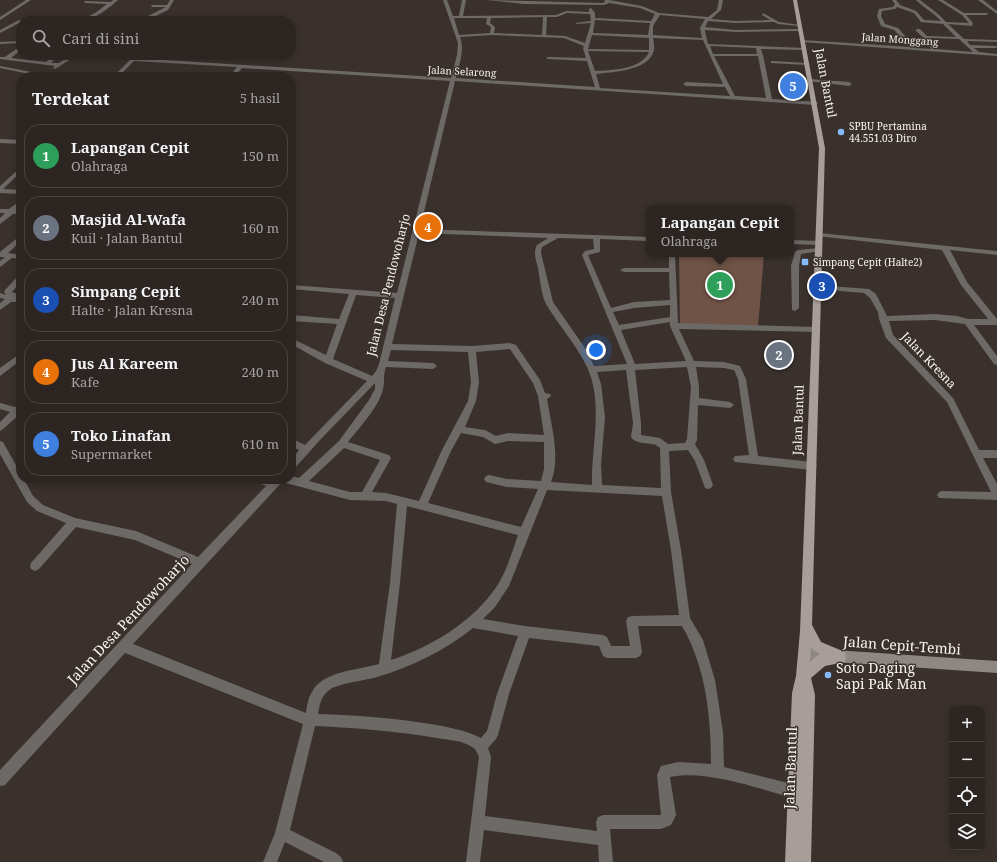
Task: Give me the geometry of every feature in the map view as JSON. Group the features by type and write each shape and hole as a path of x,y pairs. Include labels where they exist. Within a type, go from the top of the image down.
{"main road":[{"name":"Jalan Bantul","path":"793,862 799,693 803,676 805,654 812,466 816,287 822,148 815,103 794,0"},
{"path":"806,625 818,646 840,657"},
{"name":"Jalan Cepit-Tembi","path":"805,654 997,667"},
{"path":"803,676 822,660 840,657"},
{"name":"Jalan Bantul","path":"803,676 808,695 803,862"}],"street":[{"path":"0,19 29,0"},
{"path":"93,16 116,0"},
{"path":"152,16 166,10 172,0"},
{"name":"Jalan Desa Pendowoharjo","path":"296,460 373,380 381,368 388,348 454,80 460,48 445,0"},
{"path":"462,17 464,0"},
{"path":"488,0 495,5 524,1 532,3 551,1 604,4 606,4 607,1 655,11 658,14 707,20"},
{"path":"721,0 719,10 707,20 702,30 711,55 733,97"},
{"path":"918,0 926,7 934,11 978,54"},
{"path":"876,7 896,2 915,12 923,21 971,25 963,14 940,0"},
{"path":"980,0 997,14"},
{"path":"85,2 111,4"},
{"path":"896,2 894,8 880,10 879,15 883,25 896,29 915,49"},
{"path":"529,16 532,3"},
{"path":"590,3 593,13 592,34 586,48 598,88"},
{"path":"492,34 493,27 488,25 495,5"},
{"path":"152,6 169,6"},
{"path":"450,17 560,16 566,12 593,13"},
{"path":"614,21 615,12"},
{"path":"594,73 638,65 649,57 653,48 650,36 651,22 658,14"},
{"path":"763,14 774,22"},
{"path":"963,14 987,14"},
{"path":"544,36 545,16"},
{"path":"668,19 774,22 800,28"},
{"path":"577,23 632,20 651,22"},
{"path":"593,22 619,27 620,35"},
{"path":"749,22 755,31 762,33 800,28"},
{"path":"0,32 16,24"},
{"path":"474,34 475,28"},
{"path":"702,30 724,33"},
{"path":"702,30 739,39"},
{"path":"918,30 926,37 936,51"},
{"path":"708,45 739,39 755,31"},
{"path":"457,36 492,34 568,37 586,48 652,51"},
{"path":"592,34 704,39"},
{"path":"926,37 997,41"},
{"name":"Jalan Monggang","path":"739,39 757,47 803,45 915,49 997,55"},
{"path":"0,43 16,42"},
{"path":"969,46 996,47"},
{"path":"757,47 761,55 769,99"},
{"path":"6,59 16,52"},
{"path":"711,55 761,55"},
{"path":"0,58 60,65"},
{"path":"548,58 589,60"},
{"path":"46,64 52,60"},
{"path":"50,72 68,60"},
{"path":"120,72 132,60"},
{"name":"Jalan Selarong","path":"151,60 815,103"},
{"path":"773,62 807,64"},
{"path":"236,72 242,65"},
{"path":"0,67 25,72"},
{"path":"810,80 849,84"},
{"path":"686,84 726,86"},
{"path":"0,141 16,142"},
{"path":"0,190 16,174"},
{"path":"0,190 16,192"},
{"path":"0,222 16,207"},
{"path":"0,211 16,212"},
{"path":"416,231 646,239"},
{"path":"556,236 538,247 549,302 582,350 592,369 600,397 601,417 596,464 597,489"},
{"path":"596,238 598,251 587,252 585,255 631,366 637,423 636,437 639,439 660,442 666,448 682,447 690,444"},
{"path":"1,254 16,241"},
{"path":"794,242 945,248 997,253"},
{"path":"795,308 795,266 798,252 819,243"},
{"path":"945,248 964,283 995,322"},
{"path":"1,254 16,257"},
{"path":"0,265 10,256"},
{"path":"672,257 674,323 691,364 695,387 692,437 690,444 699,460 708,485"},
{"path":"624,270 672,270"},
{"path":"16,283 8,292 16,296"},
{"path":"296,286 400,296"},
{"name":"Jalan Kresna","path":"816,287 869,292 877,303 889,336 950,400 997,493"},
{"path":"328,361 353,292"},
{"path":"0,294 16,301"},
{"path":"0,307 10,299"},
{"path":"609,311 658,302 673,302"},
{"path":"296,318 342,322"},
{"path":"884,319 951,318 968,322 995,322"},
{"path":"968,322 997,362"},
{"path":"616,328 674,323 816,329"},
{"path":"296,344 328,361 373,380"},
{"path":"270,862 282,833 308,720 316,696 322,687 384,668 433,647 472,622 501,590 513,564 524,532 550,469 544,396 537,382 513,347 506,346 472,349 388,348"},
{"path":"421,507 447,450 472,401 475,370 472,349"},
{"path":"0,373 16,360"},
{"path":"592,369 691,364 724,365 737,368 742,379 754,459"},
{"path":"300,483 342,444 373,402 379,389 381,368 434,366"},
{"path":"694,401 730,405"},
{"path":"0,406 16,409"},
{"path":"0,427 16,413"},
{"path":"459,429 485,434 495,440 508,437 548,439"},
{"path":"296,444 305,449"},
{"path":"342,444 386,458 365,496"},
{"path":"0,445 16,474"},
{"path":"666,448 664,450 666,492 685,620 697,640 709,680 717,732 718,772"},
{"path":"976,454 997,454"},
{"path":"738,458 812,466"},
{"path":"489,479 507,482 597,489 666,492"},
{"path":"296,482 350,496 386,497 524,532"},
{"path":"22,484 30,499 48,512 74,522 136,536 200,563"},
{"name":"Jalan Desa Pendowoharjo","path":"0,780 274,484"},
{"path":"942,495 997,496"},
{"path":"384,668 395,583 402,502"},
{"path":"35,566 74,522"},
{"path":"472,622 525,632 603,641 607,652 636,652 632,620 685,620"},
{"path":"481,747 492,736 503,694 525,632"},
{"path":"124,646 308,720 366,722 405,726 457,736 476,742 481,747 485,757 473,862"},
{"path":"606,862 603,822 661,822 666,820 669,814 663,775 666,771 674,768 718,772 796,792"},
{"path":"478,822 604,839"},
{"path":"282,833 336,862"}],"shaded area":[{"path":"679,257 764,257 758,328 680,325"}],"place":[{"name":"Toko Linafan","path":"793,86"},
{"name":"SPBU Pertamina 44.551.03 Diro","path":"841,132"},
{"name":"Jus Al Kareem","path":"428,227"},
{"name":"Simpang Cepit (Halte2)","path":"805,262"},
{"name":"Lapangan Cepit","path":"720,285"},
{"name":"Simpang Cepit","path":"822,286"},
{"name":"Masjid Al-Wafa","path":"779,355"},
{"name":"Soto Daging Sapi Pak Man","path":"828,675"}]}
